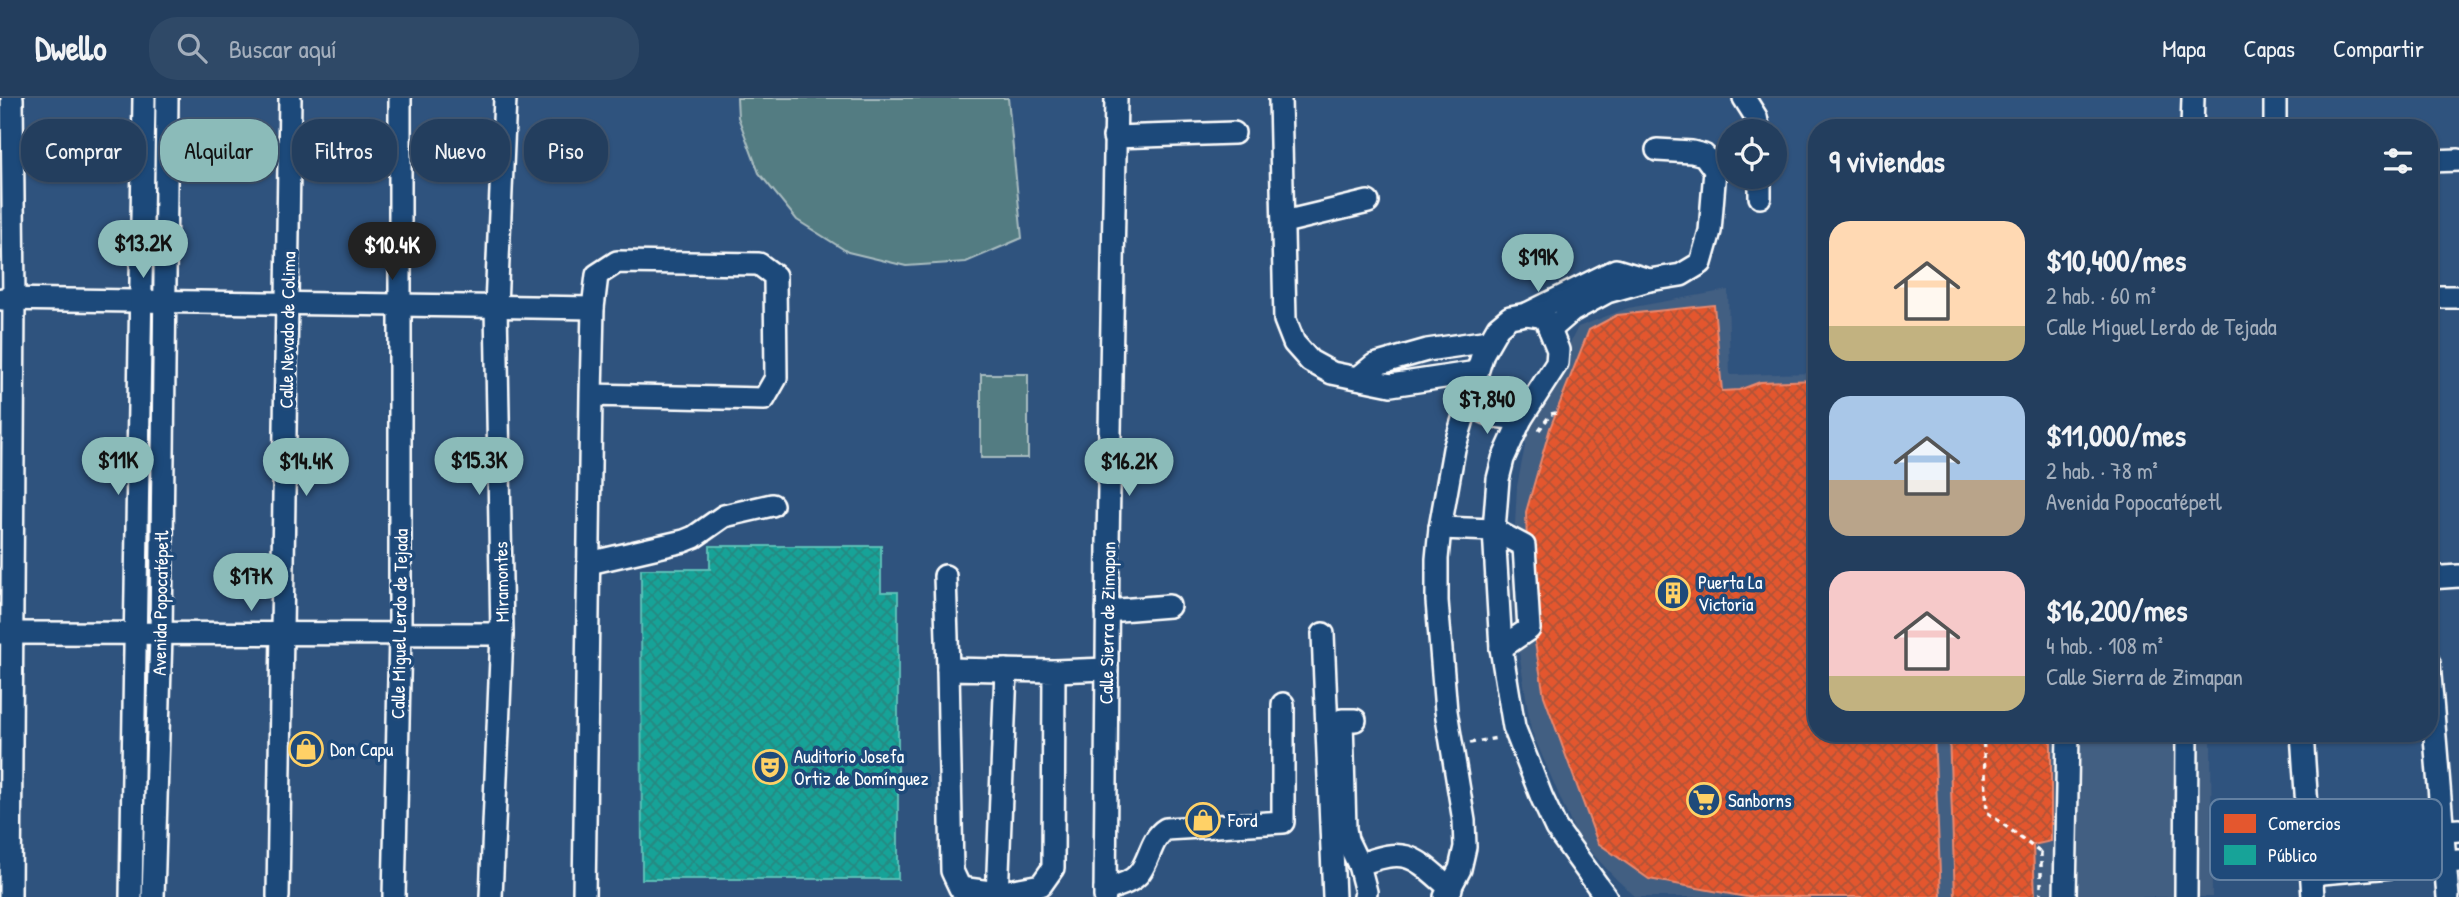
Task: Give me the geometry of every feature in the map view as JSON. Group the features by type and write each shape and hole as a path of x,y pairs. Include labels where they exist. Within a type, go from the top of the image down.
{"street":[{"path":"10,897 6,633 7,299 12,98"},
{"name":"Avenida Popocatépetl","path":"144,98 153,301 161,635 153,897"},
{"name":"Avenida Popocatépetl","path":"131,897 136,635 153,301 167,98"},
{"name":"Calle Nevado de Colima","path":"278,897 290,98"},
{"name":"Calle Miguel Lerdo de Tejada","path":"394,897 400,635 400,98"},
{"name":"Miramontes","path":"491,897 502,634 496,306 505,98"},
{"name":"Calle Sierra de Zimapan","path":"1105,894 1116,98"},
{"path":"1280,98 1285,320 1294,344 1310,361 1332,373 1391,385 1477,372"},
{"path":"1744,98 1756,119"},
{"path":"2192,119 2193,98"},
{"path":"2275,98 2275,119"},
{"path":"1114,136 1234,133"},
{"path":"1550,330 1572,311 1607,292 1649,280 1681,275 1701,263 1710,231 1715,170 1704,155 1657,149"},
{"path":"2438,161 2459,160"},
{"path":"1284,222 1368,202"},
{"path":"584,897 591,395 593,308 597,275 617,262 759,264 775,276 776,377 764,399 591,395"},
{"path":"1359,865 1380,856 1396,854 1416,858 1448,893 1461,869 1465,834 1446,711 1437,601 1440,528 1454,449 1489,341 1498,327 1510,317 1527,314 1616,270 1649,280"},
{"path":"2438,297 2459,297"},
{"path":"7,299 593,308"},
{"path":"1527,314 1546,320 1558,350 1557,363 1530,425 1503,459 1498,479 1494,530 1501,648 1514,727 1542,798 1556,828 1606,897"},
{"path":"1358,378 1374,365 1427,350 1489,341"},
{"path":"1467,404 1494,416 1530,425"},
{"path":"589,563 684,541 724,516 772,505"},
{"path":"1440,528 1494,530 1524,546 1529,629 1501,648"},
{"path":"945,576 952,871 960,888 997,895 1041,885 1053,869 1054,671"},
{"path":"2438,577 2459,576"},
{"path":"1107,611 1169,607"},
{"path":"6,633 502,634"},
{"path":"1323,634 1334,897"},
{"path":"948,668 1054,671 1107,669"},
{"path":"997,895 1006,670"},
{"path":"1105,894 1128,883 1140,873 1159,833 1167,829 1283,822 1283,705"},
{"path":"1355,720 1342,720 1345,829 1347,840 1359,865 1365,897"},
{"path":"2438,732 2453,862 2448,897"},
{"path":"2065,897 2068,742"},
{"path":"2186,897 2187,742"},
{"path":"2303,742 2306,799"}],"path":[{"path":"1530,425 1556,413"},
{"path":"1468,744 1506,736"},
{"path":"1983,742 1987,811 2040,853"}],"shaded area":[{"name":"Puerta La Victoria","path":"1728,290 1730,375 1808,373 1808,742 2211,742 2212,897 1636,897 1617,880 1577,837 1531,730 1511,599 1517,486 1530,421 1578,327 1628,308"}],"green space":[{"path":"737,98 1008,98 1022,238 966,262 906,266 848,252 797,220 759,173 738,117"},
{"path":"981,374 1028,374 1028,458 981,458"}],"building: Comercios":[{"name":"Puerta La Victoria","path":"1714,305 1722,391 1739,390 1760,382 1808,380 1808,742 1934,742 1941,897 1746,897 1649,879 1598,843 1544,696 1529,607 1526,512 1550,428 1589,330 1617,315"},
{"path":"1949,742 2051,742 2051,841 2033,845 2035,897 1955,897"}],"building: Público":[{"name":"Auditorio Josefa Ortiz de Domínguez","path":"710,546 881,546 881,592 898,592 898,879 642,879 641,569 710,569"}],"place":[{"name":"Puerta La Victoria","path":"1673,593"},
{"name":"Don Capu","path":"306,749"},
{"name":"Auditorio Josefa Ortiz de Domínguez","path":"770,767"},
{"name":"Sanborns","path":"1704,800"},
{"name":"Ford","path":"1203,820"}]}
